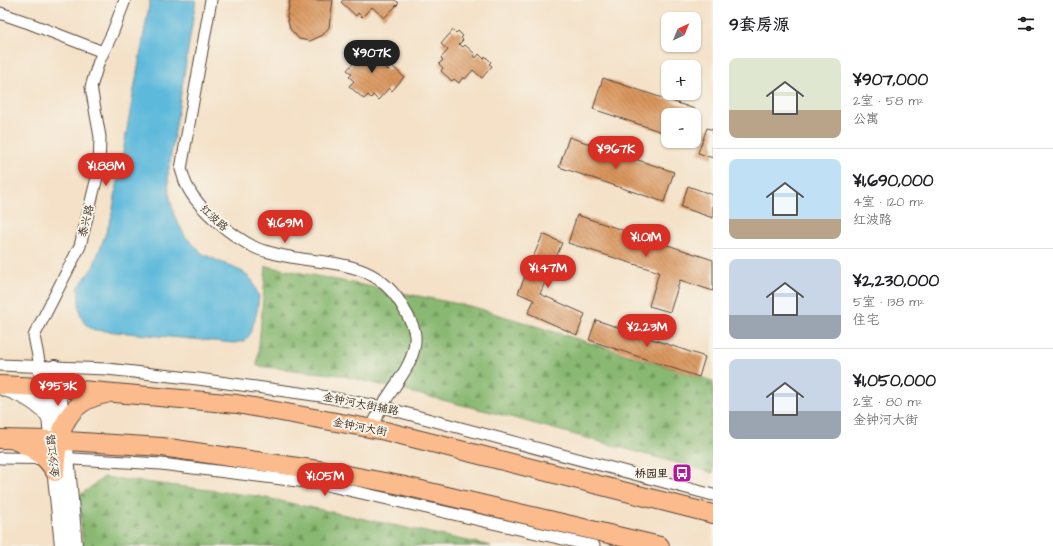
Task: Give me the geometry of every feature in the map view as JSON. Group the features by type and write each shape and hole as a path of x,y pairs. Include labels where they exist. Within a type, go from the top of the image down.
{"main road":[{"name":"金钟河大街","path":"0,387 51,388 237,404 371,428 713,514"},
{"path":"60,463 57,433 69,416 82,403 100,395 114,393"},
{"path":"4,439 57,433 96,442 162,447 332,472 400,485 660,546"},
{"path":"4,439 30,447 60,463"}],"street":[{"name":"泰兴路","path":"40,366 34,336 80,246 99,169 100,137 91,87 103,52 125,0"},
{"name":"红波路","path":"211,0 181,168 186,186 197,202 228,230 257,248 283,255 346,265 369,272 383,283 399,300 415,328 414,349 406,367 371,428"},
{"path":"0,13 103,52"},
{"name":"金钟河大街辅路","path":"0,365 107,369 198,379 321,396 382,407 713,495"},
{"name":"金沙江路","path":"40,366 51,388"},
{"name":"金沙江路","path":"55,367 51,388 57,433"},
{"path":"0,387 33,402 41,408 57,433"},
{"path":"60,463 82,448 96,442"},
{"path":"0,458 60,463 161,464 322,484 594,546"},
{"name":"金沙江路","path":"60,463 62,546"},
{"name":"金沙江路","path":"60,463 75,546"}],"green space":[{"path":"266,266 474,307 713,381 713,473 503,415 340,375 257,366"},
{"path":"104,477 257,496 491,546 83,546 79,496"}],"water":[{"path":"150,0 196,0 168,174 169,193 174,215 185,236 203,254 243,272 252,280 259,297 257,312 250,335 244,341 234,343 95,330 85,323 80,313 78,288 93,267 111,219"}],"building":[{"path":"290,0 333,0 329,27 323,35 310,41 299,39 290,29 287,17"},
{"path":"343,0 395,0 399,3 384,18 372,7 362,17 358,13 356,16 341,2"},
{"path":"453,30 456,33 458,31 463,36 461,38 463,40 459,44 463,47 465,45 475,54 474,56 476,58 479,54 484,59 485,56 491,62 489,64 492,66 482,78 473,70 465,79 463,77 459,83 454,79 452,81 441,71 443,68 439,64 443,60 441,58 448,50 441,44"},
{"path":"366,42 380,54 376,59 388,70 392,66 404,77 392,91 389,88 378,100 373,95 371,98 368,95 364,99 349,86 354,81 349,77 352,74 347,70 358,58 355,55"},
{"path":"603,78 661,98 661,100 668,100 692,108 661,108 661,132 593,109"},
{"path":"707,128 713,130 713,158 698,153"},
{"path":"569,137 674,172 664,202 559,167"},
{"path":"688,186 713,195 713,218 681,207"},
{"path":"577,215 713,260 713,291 680,280 670,312 649,306 659,272 568,243"},
{"path":"543,234 562,243 540,294 585,314 577,335 528,313 534,300 518,293"},
{"path":"596,320 705,357 699,377 589,340"}],"place":[{"name":"桥园里","path":"682,473"}]}
